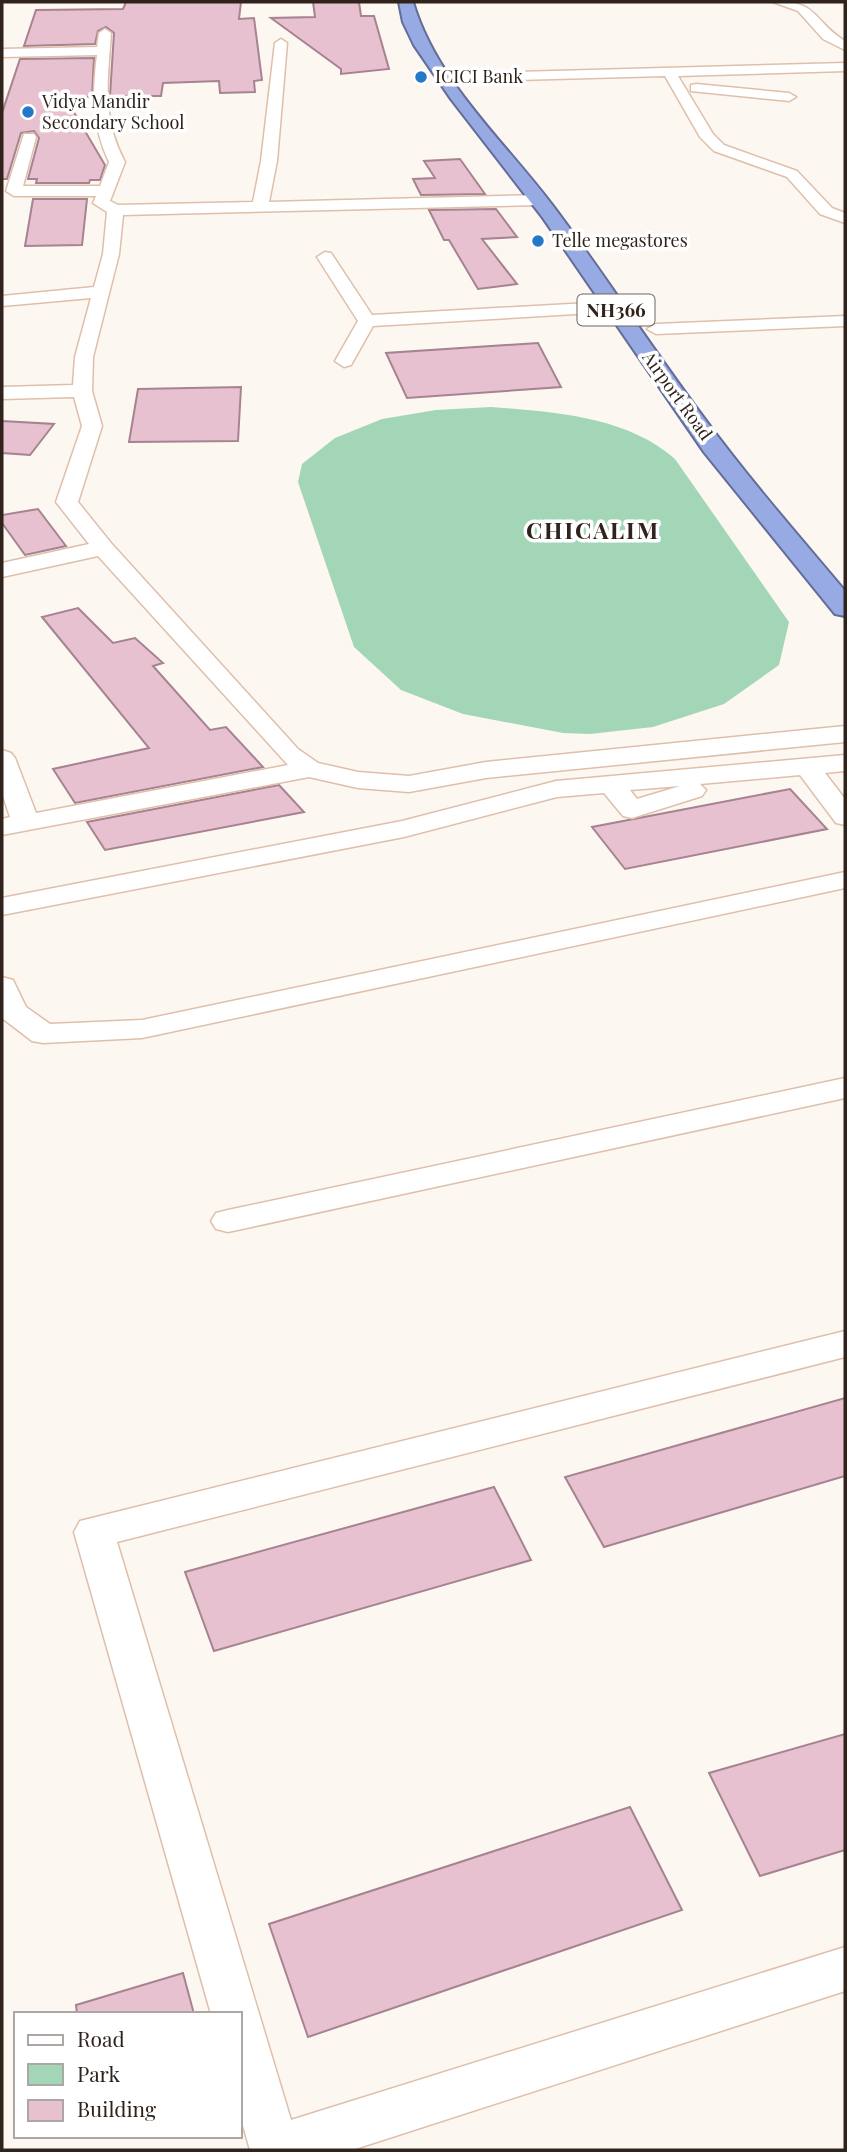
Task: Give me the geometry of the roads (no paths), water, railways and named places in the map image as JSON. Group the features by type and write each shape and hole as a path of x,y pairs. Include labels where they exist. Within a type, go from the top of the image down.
{"highway":[{"name":"Airport Road","path":"406,2 410,22 419,41 470,77 484,96"},
{"name":"Airport Road","path":"427,2 433,26 451,63 539,200 698,426 845,608"},
{"name":"Airport Road","path":"637,297 682,374 761,474"},
{"path":"819,545 845,578"}],"street":[{"path":"779,2 802,8 828,36 845,46"},
{"path":"105,33 98,113 106,142 117,162 110,200 111,254 84,357 82,391 92,426 67,502 103,548 289,754 310,769 358,780 409,784 486,770 845,734"},
{"path":"260,206 270,161 281,43"},
{"path":"2,53 104,51"},
{"path":"470,77 673,79 845,67"},
{"path":"673,79 789,97"},
{"path":"673,79 706,137 719,148 792,174 826,211 845,218"},
{"path":"29,137 13,176 14,191 110,200 260,206 539,200"},
{"path":"2,166 13,176"},
{"path":"325,257 367,321"},
{"path":"2,301 100,292"},
{"path":"367,321 614,307 637,297"},
{"path":"344,361 367,321"},
{"path":"656,329 845,321"},
{"path":"2,393 82,391"},
{"path":"2,570 103,548"},
{"path":"2,758 14,825 310,769"},
{"path":"2,907 404,829 556,789 845,763"},
{"path":"808,767 845,817"},
{"path":"2,986 13,1012 43,1034 142,1029 845,880"},
{"path":"228,1222 845,1088"},
{"path":"234,2012 94,1532 845,1344"},
{"path":"242,2037 275,2150 845,1969"}],"place":[{"name":"ICICI Bank","path":"421,77"},
{"name":"Vidya Mandir Secondary School","path":"28,112"},
{"name":"Telle megastores","path":"538,241"}],"district":[{"name":"CHICALIM","path":"593,531"}]}
